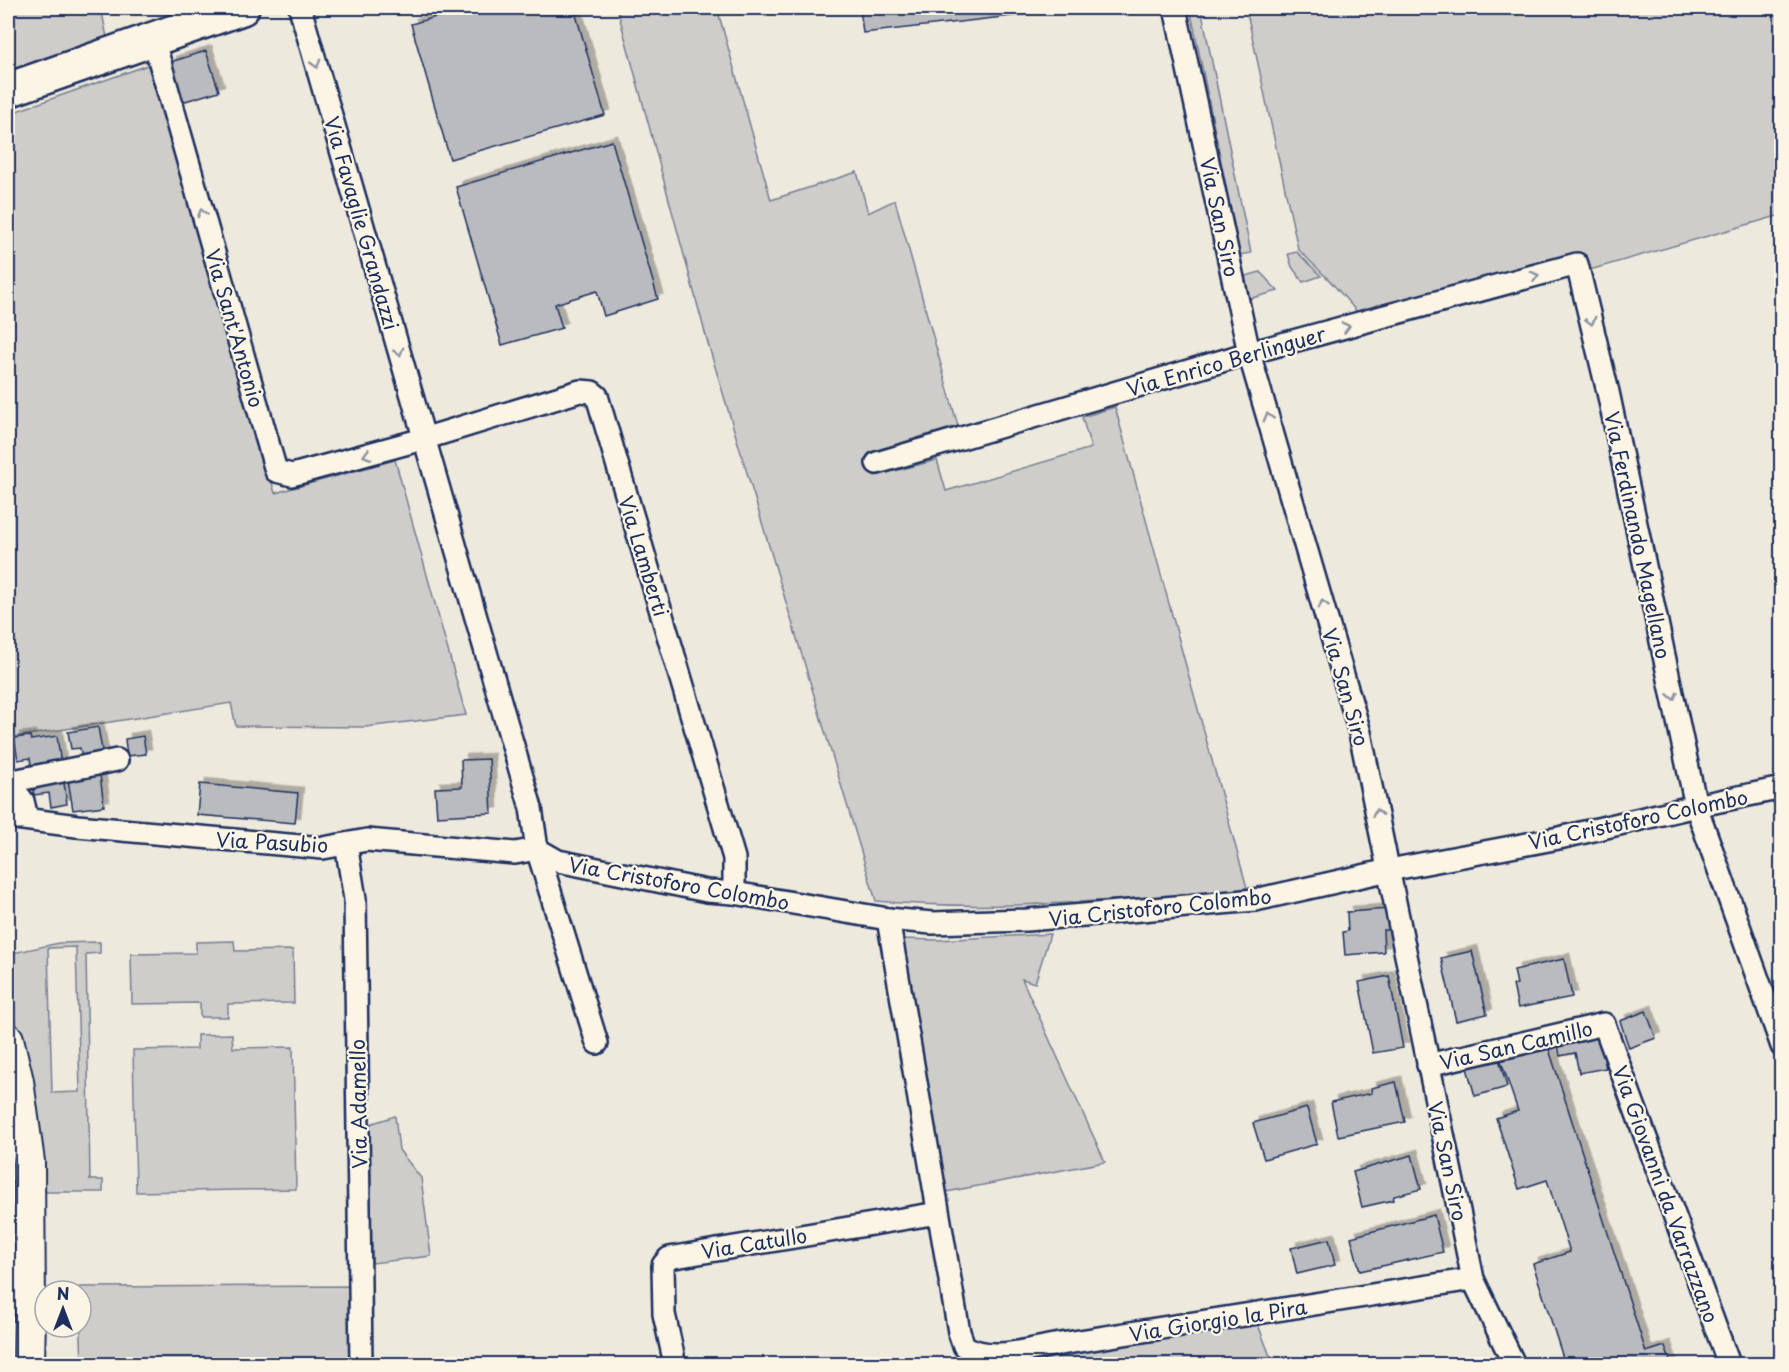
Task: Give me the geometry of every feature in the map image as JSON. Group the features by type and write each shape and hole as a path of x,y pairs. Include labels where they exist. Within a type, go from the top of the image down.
{"main road":[{"path":"12,88 242,8"}],"street":[{"name":"Via Favaglie Grandazzi","path":"300,8 531,808 537,849 597,1043"},
{"name":"Via San Siro","path":"1175,8 1249,353 1360,733 1473,1279 1514,1365"},
{"name":"Via Sant'Antonio","path":"153,38 276,471 292,475 423,439"},
{"name":"Via Enrico Berlinguer","path":"877,463 1249,353 1577,264"},
{"name":"Via Ferdinando Magellano","path":"1577,264 1608,392 1696,806 1782,1046"},
{"name":"Via Lamberti","path":"423,439 580,391 592,392 597,396 734,858 734,893"},
{"path":"17,818 23,801 8,781 117,760"},
{"name":"Via Cristoforo Colombo","path":"537,849 558,861 707,891 734,893 888,919 932,923 1028,920 1255,900 1389,870 1559,838 1782,788"},
{"name":"Via Pasubio","path":"17,818 77,826 323,848 367,840 514,853 537,849"},
{"name":"Via Adamello","path":"346,844 355,900 362,1365"},
{"path":"888,919 939,1213"},
{"name":"Via San Camillo","path":"1428,1065 1604,1024"},
{"name":"Via Giovanni da Varrazzano","path":"1604,1024 1729,1365"},
{"path":"8,1039 18,1081 29,1162 29,1365"},
{"name":"Via Giorgio la Pira","path":"939,1213 959,1332 964,1346 974,1353 987,1355 1473,1279"},
{"name":"Via Catullo","path":"672,1355 664,1314 663,1265 669,1258 939,1213"}],"shaded area":[{"path":"8,8 101,8 107,37 8,72"},
{"path":"617,8 717,8 771,200 857,172 868,213 895,200 958,426 870,452 875,476 937,460 946,491 1091,448 1082,417 1115,407 1247,888 1226,892 1051,904 964,905 876,901 707,340"},
{"path":"1190,8 1201,8 1251,253 1240,255"},
{"path":"1246,8 1781,8 1781,215 1590,270 1572,253 1358,313 1298,249"},
{"path":"148,65 275,493 395,460 466,715 365,727 236,726 231,703 8,738 8,114"},
{"path":"1297,252 1321,276 1303,282 1292,267 1288,254"},
{"path":"1260,272 1278,291 1248,299 1242,277"},
{"path":"1050,934 1035,983 1022,979 1105,1162 946,1192 901,939 937,940"},
{"path":"234,941 235,951 293,950 294,1003 228,1004 228,1017 200,1017 200,1003 132,1004 131,954 196,953 196,942"},
{"path":"100,942 100,953 86,954 90,1180 103,1180 103,1192 41,1192 29,1085 8,988 8,954 59,943","holes":["76,947 80,1092 52,1093 48,948"]},
{"path":"232,1034 233,1048 293,1047 296,1189 136,1192 133,1050 197,1049 197,1035"},
{"path":"395,1116 399,1150 421,1178 431,1256 372,1263 370,1124"},
{"path":"360,1286 361,1364 82,1364 81,1339 93,1339 93,1287"},
{"path":"1257,1322 1273,1364 987,1364"}],"building":[{"path":"468,8 574,8 605,115 450,159 411,24"},
{"path":"860,8 1073,8 1073,9 863,33"},
{"path":"206,51 219,91 182,102 170,62"},
{"path":"612,141 658,299 604,316 597,291 555,304 562,328 502,345 456,187"},
{"path":"98,727 103,756 82,759 80,748 71,749 68,732"},
{"path":"30,736 31,740 57,736 61,765 32,770 30,758 18,760 14,738"},
{"path":"143,736 146,754 127,756 125,739"},
{"path":"489,759 492,813 437,816 435,788 462,787 461,760"},
{"path":"100,775 104,806 73,810 68,779"},
{"path":"63,776 67,804 51,807 49,793 34,795 32,780"},
{"path":"200,784 298,793 295,823 197,815"},
{"path":"1389,909 1390,930 1383,930 1384,952 1345,955 1343,932 1348,931 1347,912"},
{"path":"1472,951 1487,1014 1456,1021 1441,958"},
{"path":"1564,959 1572,997 1518,1008 1513,985 1517,984 1514,970"},
{"path":"1389,976 1403,1048 1373,1053 1359,982"},
{"path":"1646,1011 1656,1038 1629,1048 1620,1021"},
{"path":"1604,1030 1601,1045 1606,1068 1579,1073 1575,1053 1560,1056 1557,1040"},
{"path":"1547,1043 1646,1352 1665,1346 1671,1364 1565,1364 1533,1264 1570,1252 1547,1180 1519,1189 1496,1118 1518,1111 1500,1058"},
{"path":"1499,1059 1507,1087 1475,1096 1467,1068"},
{"path":"1396,1082 1405,1122 1338,1136 1331,1102 1372,1093 1371,1088"},
{"path":"1307,1108 1317,1144 1264,1159 1253,1123"},
{"path":"1412,1155 1421,1189 1394,1196 1393,1200 1362,1207 1353,1172"},
{"path":"1434,1215 1443,1252 1360,1271 1351,1237"},
{"path":"1329,1239 1335,1265 1297,1274 1291,1248"}]}
